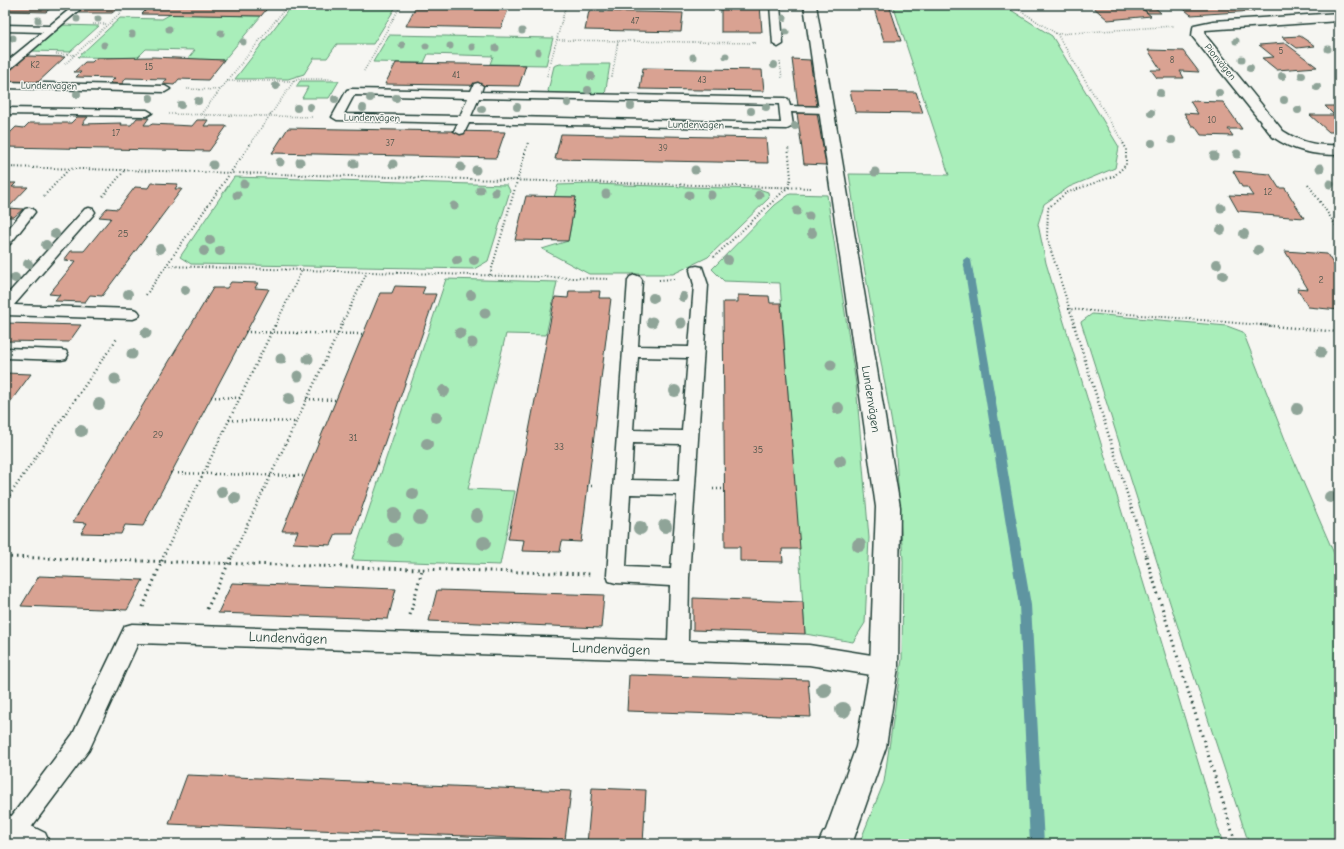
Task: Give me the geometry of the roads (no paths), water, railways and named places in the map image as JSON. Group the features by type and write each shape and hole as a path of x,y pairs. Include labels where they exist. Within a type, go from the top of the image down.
{"street":[{"name":"Lundenvägen","path":"810,5 888,507 884,667 871,747 838,840 834,844"},
{"name":"Pionvägen","path":"1339,17 1213,25 1199,28 1199,36 1278,134 1293,144 1319,150 1339,150"}],"lane":[{"path":"5,68 80,5"},
{"path":"775,5 778,44"},
{"path":"5,28 50,29"},
{"name":"Lundenvägen","path":"5,85 165,89"},
{"path":"397,130 417,89 728,100 826,110"},
{"name":"Lundenvägen","path":"417,89 351,92 338,117 787,126 784,105"},
{"path":"460,131 476,90"},
{"path":"659,124 662,98"},
{"path":"728,100 728,125"},
{"path":"5,110 147,113"},
{"path":"5,241 29,212"},
{"path":"5,306 89,212"},
{"path":"678,651 680,578 701,286 697,270"},
{"path":"635,280 616,575 680,578"},
{"path":"5,310 133,314"},
{"path":"631,351 696,353"},
{"path":"5,353 61,355"},
{"path":"625,436 690,438"},
{"path":"622,487 686,488"},
{"name":"Lundenvägen","path":"17,835 81,742 132,633 809,655 884,667"}],"waterway":[{"path":"967,260 1025,605 1037,844"}]}
